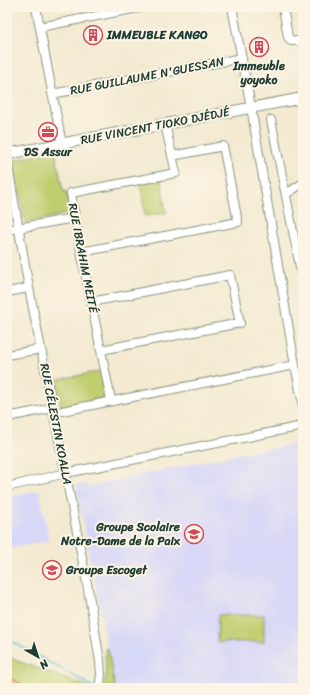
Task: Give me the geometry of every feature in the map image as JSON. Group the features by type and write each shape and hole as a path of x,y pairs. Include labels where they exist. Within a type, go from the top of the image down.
{"highway":[{"path":"7,683 20,688"}],"street":[{"path":"36,7 62,144"},
{"path":"40,27 143,7"},
{"path":"232,7 303,405"},
{"path":"283,7 288,37 291,41 303,41"},
{"name":"RUE GUILLAUME N'GUESSAN","path":"52,94 242,58"},
{"name":"RUE VINCENT TIOKO DJÉDJÉ","path":"7,154 166,126 251,107 303,98"},
{"path":"271,120 303,282"},
{"name":"RUE IBRAHIM MEITÉ","path":"111,400 74,218 71,193 176,173 166,126"},
{"path":"81,252 238,222 223,146 172,156"},
{"name":"RUE CÉLESTIN KOALLA","path":"7,161 29,288 66,473 100,661 101,675 99,688"},
{"path":"286,194 303,183"},
{"path":"7,230 74,218"},
{"path":"91,302 230,275 240,323 101,350"},
{"path":"7,292 29,288"},
{"path":"7,355 41,349"},
{"path":"62,410 295,365"},
{"path":"7,417 53,408"},
{"path":"7,487 66,473 303,426"}],"shaded area":[{"name":"Groupe Scolaire Notre-Dame de la Paix","path":"303,443 303,688 115,688 76,485 87,483 88,487 243,453"},
{"path":"41,490 40,495 49,541 7,549 7,497"}],"green space":[{"path":"55,151 63,191 66,191 70,213 25,223 13,160"},
{"path":"161,179 166,213 145,216 140,183"},
{"path":"101,371 106,398 61,407 56,380"},
{"path":"218,615 264,615 264,642 217,642"},
{"path":"108,648 115,688 104,688 106,676 105,649"},
{"path":"7,657 91,688 7,688"}],"waterway":[{"path":"7,639 95,688"}],"place":[{"name":"IMMEUBLE KANGO","path":"93,35"},
{"name":"Immeuble yoyoko","path":"259,47"},
{"name":"DS Assur","path":"48,132"},
{"name":"Groupe Scolaire Notre-Dame de la Paix","path":"194,534"},
{"name":"Groupe Escoget","path":"52,570"}]}
